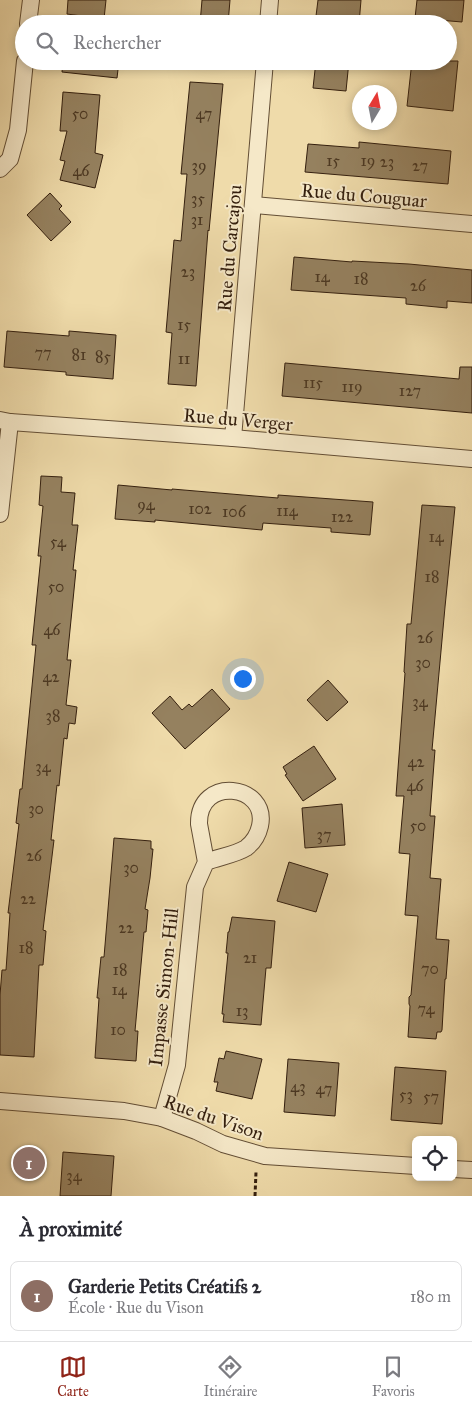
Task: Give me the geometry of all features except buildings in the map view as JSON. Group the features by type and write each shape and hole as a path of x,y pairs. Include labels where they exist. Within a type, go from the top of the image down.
{"street":[{"path":"29,15 31,0"},
{"path":"269,15 270,0"},
{"path":"0,169 10,159 18,130 24,70"},
{"name":"Rue du Carcajou","path":"234,438 264,70"},
{"name":"Rue du Couguar","path":"253,205 472,224"},
{"path":"0,514 5,421"},
{"name":"Rue du Verger","path":"5,421 234,438 472,459"},
{"path":"225,790 236,790 246,795 254,801 259,810 261,821 258,834 252,844 244,849 206,862 199,824 203,806 215,794 225,790"},
{"name":"Impasse Simon-Hill","path":"162,1118 177,1065 195,887 206,862"},
{"name":"Rue du Vison","path":"0,1101 124,1111 162,1118 223,1144 258,1154 412,1166"},
{"path":"457,1169 472,1170"}],"path":[{"path":"255,1196 258,1154"}],"place":[{"name":"Garderie Petits Créatifs 2","path":"29,1163"}]}
